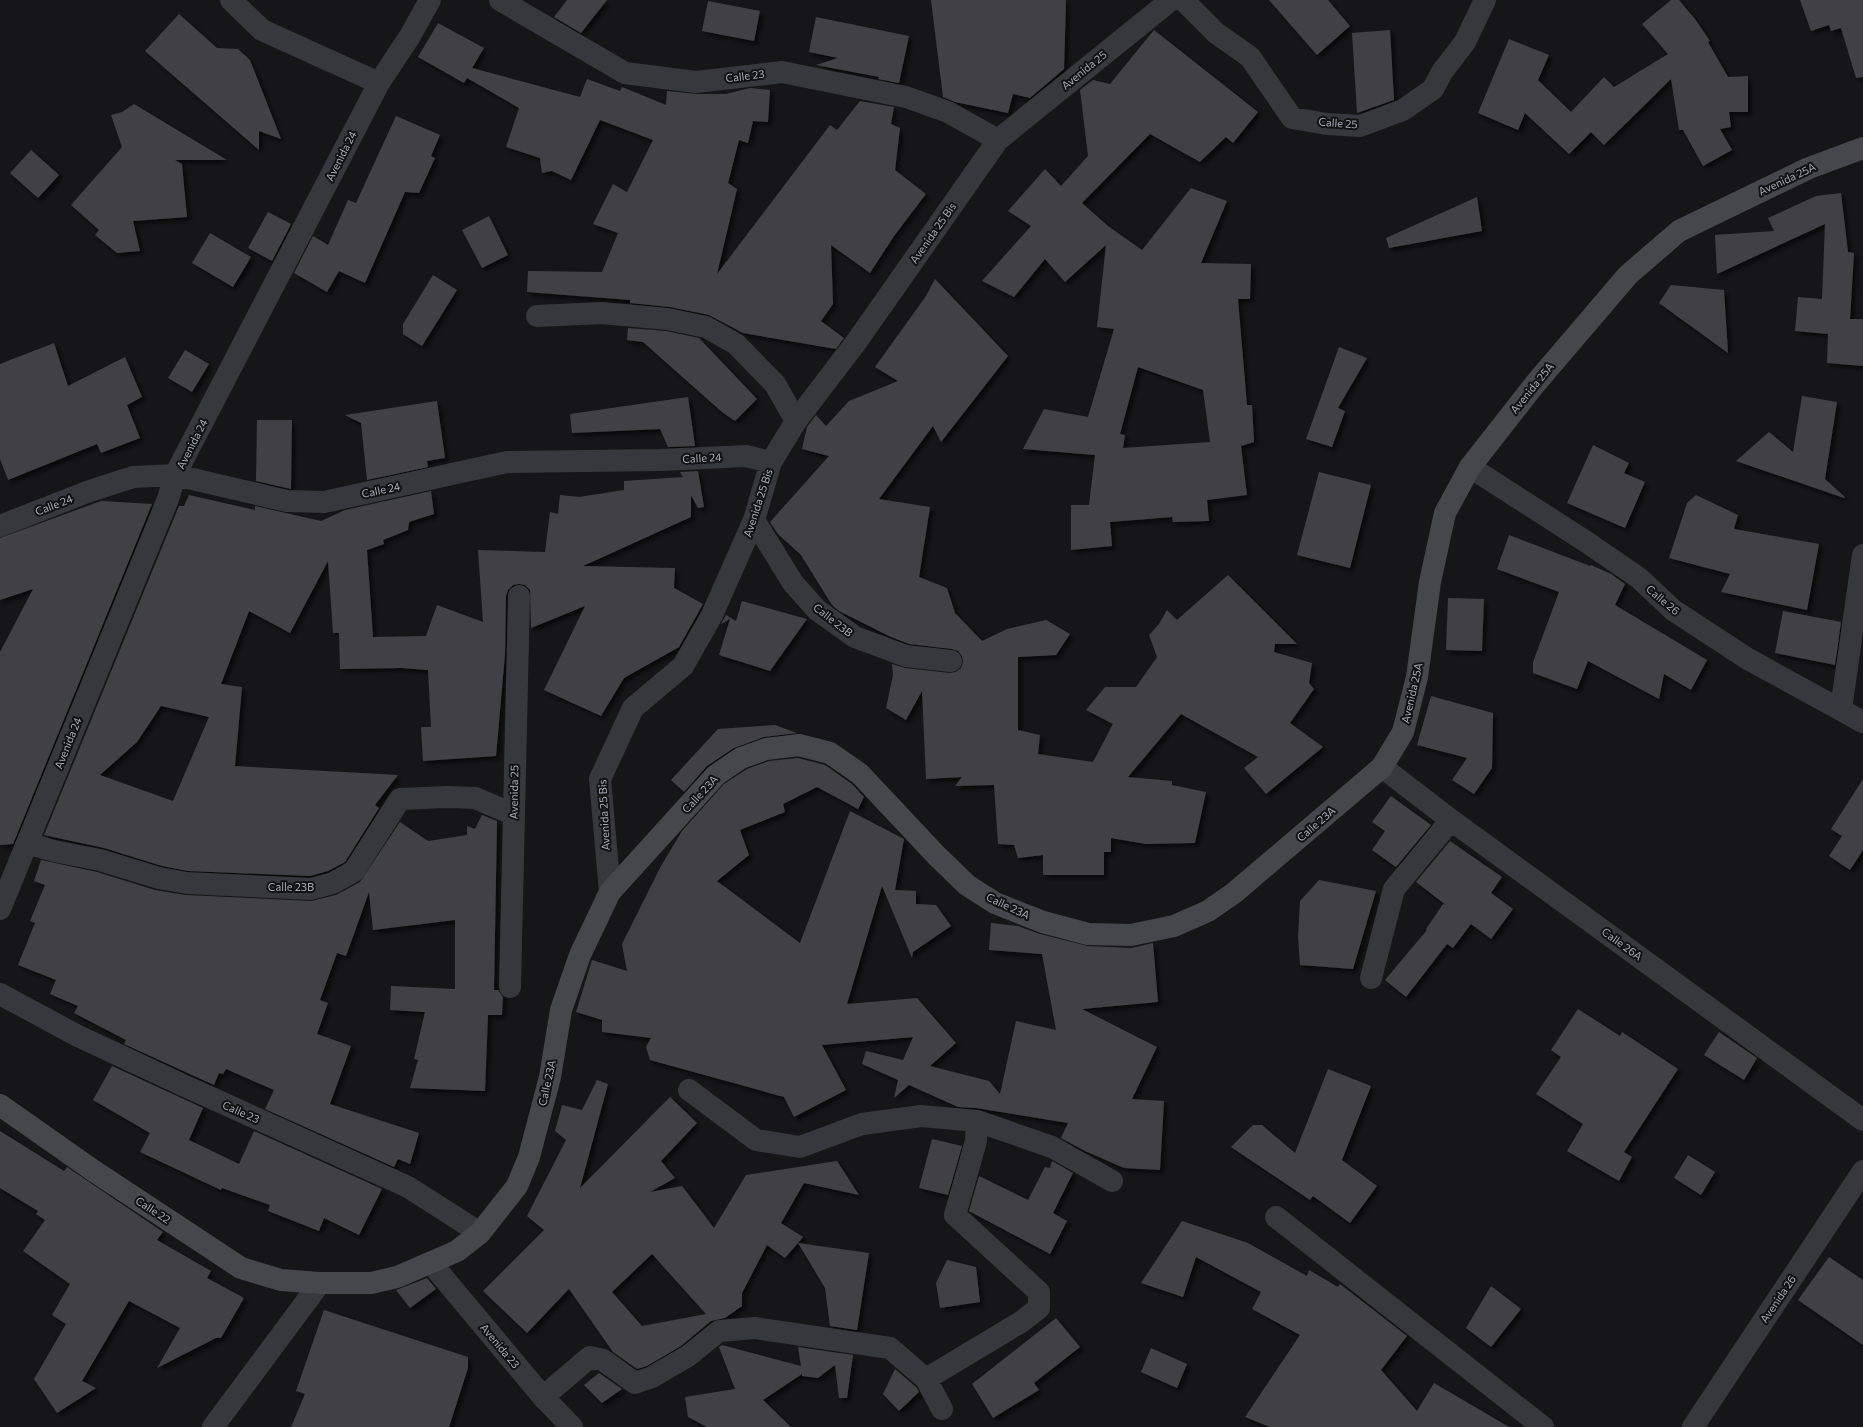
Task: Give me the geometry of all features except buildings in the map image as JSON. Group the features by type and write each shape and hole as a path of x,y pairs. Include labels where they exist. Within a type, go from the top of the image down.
{"main road":[{"name":"Avenida 25A","path":"1382,767 1403,732 1417,677 1430,582 1445,513 1470,467 1535,384 1628,275 1679,231 1809,168 1863,148"},
{"name":"Calle 23A","path":"320,1283 371,1283 396,1277 431,1263 457,1250 480,1233 517,1186 529,1157 550,1077 561,1010 580,955 610,892 716,775 741,758 766,748 799,745 830,753 860,774 936,856 967,885 995,903 1043,922 1088,934 1131,935 1174,926 1208,911 1234,893 1382,767"},
{"name":"Calle 22","path":"0,1105 94,1171 242,1268 281,1280 320,1283"}],"street":[{"path":"231,0 262,30 379,83"},
{"name":"Avenida 24","path":"0,909 168,499 175,476 379,83 410,36 430,0"},
{"name":"Calle 23","path":"500,0 625,73 696,82 782,72 906,97 948,112 998,140"},
{"name":"Avenida 25","path":"998,140 1170,0"},
{"name":"Calle 25","path":"1183,0 1216,33 1250,57 1292,118 1327,124 1360,126 1403,110 1433,89 1442,72 1465,42 1485,0"},
{"name":"Avenida 25 Bis","path":"610,892 600,779 633,708 683,666 712,615 754,520 771,462 796,421 858,341 998,140"},
{"path":"537,316 602,313 668,319 706,327 736,344 775,384 796,421"},
{"name":"Calle 24","path":"0,526 88,492 132,477 175,476 287,501 324,502 507,462 661,460 746,456 771,462"},
{"name":"Calle 26","path":"1470,467 1585,541 1638,578 1673,610 1736,651 1863,722"},
{"name":"Calle 23B","path":"754,520 793,583 817,610 855,637 906,656 951,661"},
{"path":"1841,709 1863,554"},
{"name":"Avenida 25","path":"510,987 519,596"},
{"name":"Calle 26A","path":"1382,767 1451,820 1863,1120"},
{"name":"Calle 23B","path":"27,843 54,851 100,860 159,878 187,883 311,889 333,883 354,871 400,799 447,797 475,798 514,814"},
{"path":"1371,978 1394,889 1451,820"},
{"name":"Calle 23","path":"0,994 78,1036 408,1187 480,1233"},
{"path":"689,1090 756,1140 800,1147 862,1124 921,1116 978,1121 1052,1147 1112,1181"},
{"path":"926,1380 1021,1322 1039,1308 1039,1292 955,1215 976,1141 978,1121"},
{"name":"Avenida 26","path":"1693,1427 1863,1171"},
{"path":"1276,1216 1543,1427"},
{"name":"Avenida 23","path":"431,1263 543,1397 572,1427"},
{"path":"213,1427 320,1283"},
{"path":"543,1397 590,1358 603,1360 635,1383 652,1377 688,1356 719,1331 755,1328 890,1348 926,1380 942,1409"}]}
